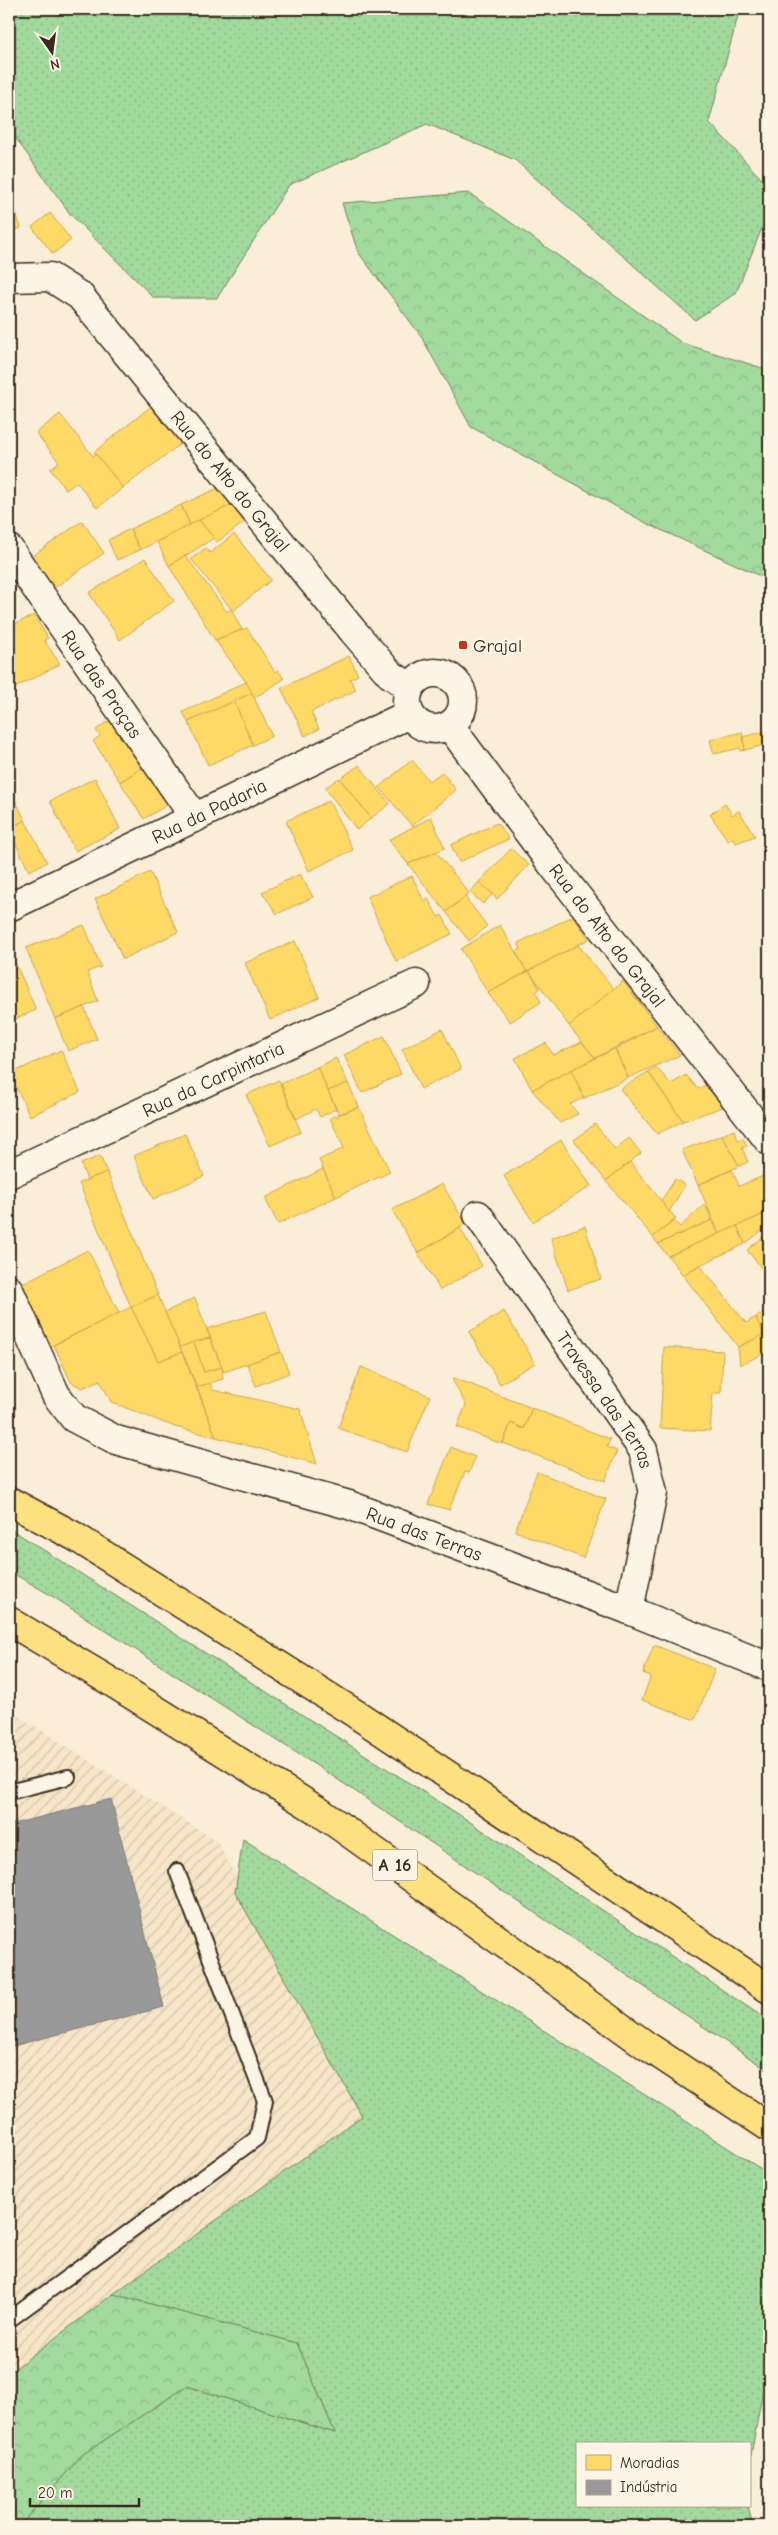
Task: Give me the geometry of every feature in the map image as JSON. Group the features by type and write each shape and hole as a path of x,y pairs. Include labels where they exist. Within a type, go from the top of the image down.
{"highway":[{"path":"9,1501 74,1536 356,1714 769,1990"},
{"name":"A 16","path":"9,1621 108,1680 320,1812 647,2046 769,2127"}],"street":[{"name":"Rua do Alto do Grajal","path":"9,278 50,278 80,296 390,674 410,701"},
{"name":"Rua das Praças","path":"9,549 195,818"},
{"path":"431,673 444,674 455,680 462,692 464,705 460,717 450,726 435,730 420,726 410,701 419,678 431,673"},
{"name":"Rua da Padaria","path":"9,907 195,818 410,701"},
{"name":"Rua do Alto do Grajal","path":"450,726 551,863 769,1141"},
{"name":"Rua da Carpintaria","path":"9,1174 416,984"},
{"name":"Travessa das Terras","path":"478,1215 643,1450 653,1493 629,1610"},
{"name":"Rua das Terras","path":"9,1290 56,1395 74,1418 116,1440 349,1505 629,1610 769,1668"}],"lane":[{"path":"9,1792 68,1777"},
{"path":"9,2320 258,2138 265,2101 177,1871"}],"shaded area":[{"path":"9,1710 217,1841 362,2116 9,2464"}],"green space":[{"path":"9,9 740,9 709,122 769,187 769,210 736,293 695,320 515,160 427,124 289,185 217,298 154,298 71,215 9,129"},
{"path":"469,193 682,343 769,370 769,580 648,524 471,427 421,336 358,252 342,203"},
{"path":"9,1528 458,1814 769,2021 769,2071 331,1775 47,1593 9,1571"},
{"path":"243,1839 769,2174 769,2369 765,2379 750,2461 750,2442 576,2442 576,2508 748,2508 753,2526 19,2526 83,2454 187,2386 335,2433 297,2343 113,2294 362,2116 235,1892"},
{"path":"113,2294 297,2343 335,2433 187,2386 83,2454 19,2526 9,2526 9,2373"}],"building: Moradias":[{"path":"9,191 21,228 9,232"},
{"path":"50,213 71,240 53,254 32,227"},
{"path":"159,400 188,438 123,488 94,452"},
{"path":"60,414 93,456 96,454 123,488 97,508 77,482 66,490 50,469 59,462 36,433"},
{"path":"227,484 240,501 190,525 181,505"},
{"path":"240,501 252,517 217,542 199,520"},
{"path":"181,505 190,525 140,550 130,529"},
{"path":"199,520 214,538 169,566 157,542"},
{"path":"82,521 104,553 53,589 31,557"},
{"path":"130,529 140,550 117,560 108,540"},
{"path":"234,534 271,580 233,611 191,559 206,548 210,553"},
{"path":"185,555 227,612 231,609 242,630 215,640 169,566"},
{"path":"145,558 174,601 120,640 89,593"},
{"path":"34,615 48,638 44,640 60,664 9,691 9,627"},
{"path":"247,628 275,672 278,670 284,679 254,698 246,682 215,640"},
{"path":"349,656 358,675 350,679 356,690 311,712 319,729 305,736 281,688"},
{"path":"246,682 252,693 188,722 183,712"},
{"path":"252,693 272,736 253,745 234,701"},
{"path":"234,701 253,745 208,765 188,722"},
{"path":"114,717 147,765 120,782 93,741 100,736 96,730"},
{"path":"768,731 769,744 745,750 742,737"},
{"path":"742,732 745,750 741,751 740,748 714,754 710,740"},
{"path":"412,760 429,781 442,772 456,790 412,826 379,787"},
{"path":"147,765 170,803 144,819 120,782"},
{"path":"359,765 390,804 371,818 340,779"},
{"path":"95,778 120,829 75,851 50,801"},
{"path":"339,778 371,818 357,830 325,788"},
{"path":"9,787 25,820 9,829"},
{"path":"329,801 353,850 309,871 286,821"},
{"path":"725,804 732,815 739,811 755,836 736,843 733,838 728,841 710,814"},
{"path":"431,817 445,848 408,864 389,840"},
{"path":"25,820 47,862 29,871 16,844 12,846 9,840 9,829"},
{"path":"497,823 509,839 459,862 451,845"},
{"path":"511,849 529,865 497,899 479,882"},
{"path":"436,852 469,893 446,912 408,864"},
{"path":"150,872 178,932 123,959 95,899"},
{"path":"300,874 313,897 277,914 262,892"},
{"path":"412,876 424,901 428,899 438,917 442,915 452,934 396,961 367,897"},
{"path":"479,882 493,894 483,904 470,892"},
{"path":"465,897 487,926 469,941 446,912"},
{"path":"573,916 589,939 527,972 516,952 521,949 518,943"},
{"path":"84,925 101,967 87,972 98,1001 55,1019 26,948"},
{"path":"500,925 527,972 488,993 461,949"},
{"path":"295,941 319,997 270,1020 245,963"},
{"path":"578,945 614,989 569,1026 529,971"},
{"path":"11,953 36,1010 9,1022 9,954"},
{"path":"529,971 540,989 536,992 541,1002 510,1022 488,993"},
{"path":"623,981 657,1026 595,1058 569,1026"},
{"path":"84,1007 97,1039 68,1051 55,1019"},
{"path":"657,1026 680,1055 628,1078 615,1049"},
{"path":"442,1029 461,1069 421,1089 402,1049"},
{"path":"384,1036 401,1074 362,1093 344,1055"},
{"path":"582,1042 595,1058 532,1090 515,1058 546,1043 553,1055"},
{"path":"615,1049 628,1078 584,1098 571,1070"},
{"path":"61,1050 80,1092 30,1116 10,1074"},
{"path":"336,1058 348,1083 328,1091 317,1067"},
{"path":"317,1067 336,1109 320,1117 316,1109 296,1119 281,1084"},
{"path":"656,1067 671,1084 686,1075 698,1089 705,1085 723,1107 683,1121 648,1072"},
{"path":"571,1070 584,1098 570,1104 578,1114 560,1123 532,1090"},
{"path":"648,1072 683,1121 657,1134 620,1089"},
{"path":"279,1080 301,1132 270,1146 246,1095"},
{"path":"348,1083 359,1107 339,1114 328,1091"},
{"path":"359,1107 390,1172 336,1197 319,1160 344,1148 330,1118"},
{"path":"595,1124 615,1149 629,1138 641,1153 606,1181 574,1140"},
{"path":"734,1130 738,1140 743,1138 747,1146 742,1148 748,1162 739,1166 722,1135"},
{"path":"185,1134 204,1176 153,1199 134,1156"},
{"path":"722,1135 739,1166 698,1185 682,1150"},
{"path":"561,1140 591,1186 533,1222 504,1176"},
{"path":"100,1156 107,1172 87,1180 81,1164"},
{"path":"630,1162 676,1219 653,1237 606,1181"},
{"path":"323,1169 336,1197 278,1224 265,1198"},
{"path":"732,1170 739,1186 768,1174 769,1212 719,1234 698,1185"},
{"path":"107,1172 158,1295 131,1307 79,1183"},
{"path":"675,1179 685,1185 669,1212 661,1201"},
{"path":"442,1184 466,1224 418,1253 392,1210"},
{"path":"705,1204 712,1220 658,1244 653,1237 674,1221 680,1227"},
{"path":"764,1214 769,1225 745,1244 737,1226"},
{"path":"712,1220 719,1234 668,1256 658,1244"},
{"path":"585,1226 601,1279 568,1290 551,1238"},
{"path":"737,1226 745,1244 683,1275 668,1256"},
{"path":"460,1228 482,1266 440,1290 418,1253"},
{"path":"769,1232 769,1278 747,1250"},
{"path":"88,1250 119,1313 47,1348 17,1286"},
{"path":"700,1265 746,1323 756,1317 764,1335 738,1347 683,1275"},
{"path":"158,1295 182,1352 158,1361 131,1307"},
{"path":"195,1298 210,1338 180,1347 165,1312"},
{"path":"131,1307 158,1361 182,1352 216,1437 175,1427 111,1402 100,1380 82,1388 71,1382 54,1345"},
{"path":"769,1310 769,1332 764,1335 756,1317"},
{"path":"266,1311 281,1352 224,1372 207,1329"},
{"path":"504,1311 535,1363 500,1384 469,1332"},
{"path":"769,1332 769,1351 740,1365 738,1347"},
{"path":"210,1338 222,1367 204,1372 194,1342"},
{"path":"194,1342 204,1372 222,1367 223,1379 197,1387 180,1347"},
{"path":"664,1347 723,1351 721,1393 713,1393 710,1431 660,1428"},
{"path":"281,1352 289,1373 256,1386 247,1364"},
{"path":"361,1367 430,1396 407,1452 338,1428"},
{"path":"454,1378 532,1408 524,1429 511,1423 502,1444 457,1427 466,1405 452,1379"},
{"path":"210,1383 213,1390 300,1409 317,1464 216,1437 197,1387"},
{"path":"532,1408 610,1439 607,1447 617,1451 605,1481 503,1443 511,1423 524,1429"},
{"path":"451,1447 475,1457 469,1473 465,1472 449,1510 428,1504"},
{"path":"537,1472 606,1499 583,1558 515,1531"},
{"path":"654,1645 715,1669 695,1720 642,1700 651,1676 643,1673"}],"building: Indústria":[{"path":"111,1799 164,2007 9,2047 9,1825"}],"place":[{"name":"Grajal","path":"463,645"}]}
